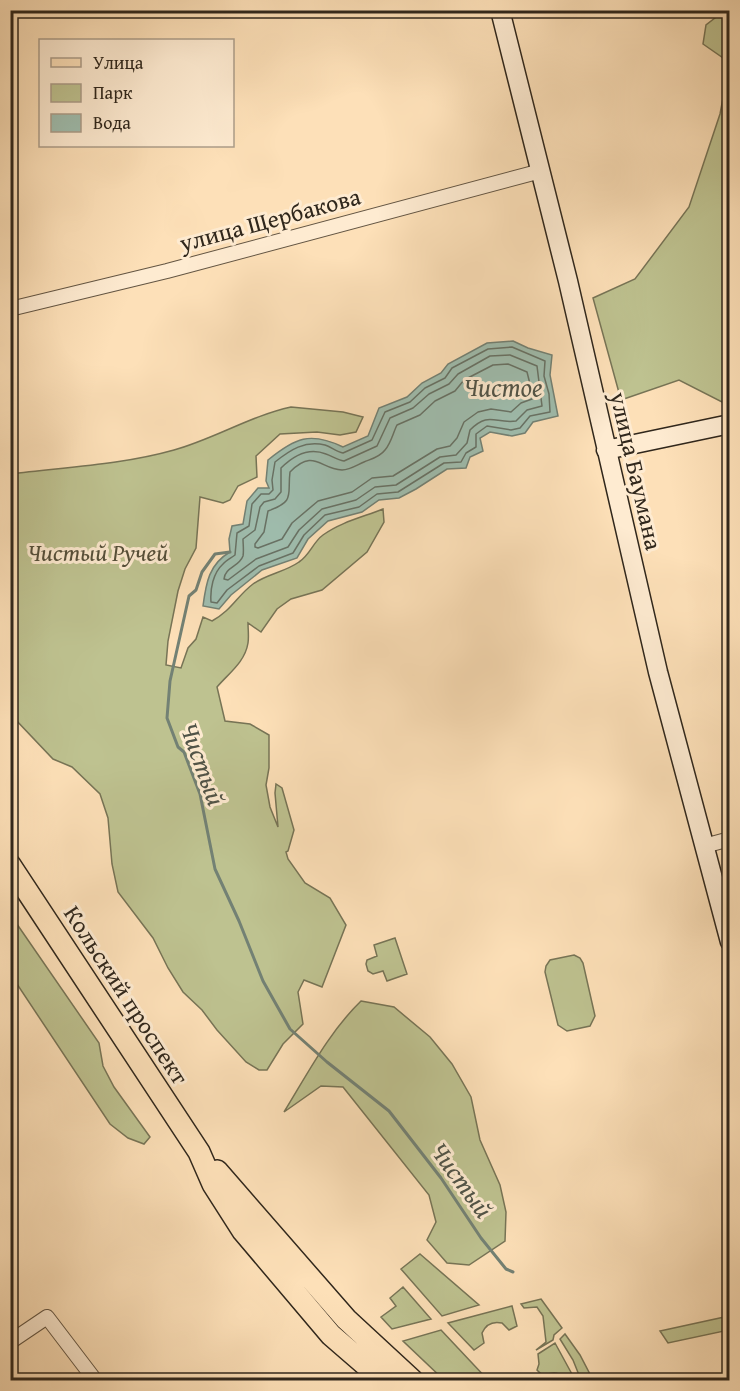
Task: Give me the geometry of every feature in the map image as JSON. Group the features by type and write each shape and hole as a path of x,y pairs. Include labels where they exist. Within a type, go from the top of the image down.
{"main road":[{"name":"Кольский проспект","path":"10,865 199,1152 223,1177 251,1226 332,1335 383,1380"},
{"name":"Кольский проспект","path":"251,1226 412,1380"}],"street":[{"name":"улица Баумана","path":"500,10 541,171 658,672 729,942"},
{"name":"улица Щербакова","path":"10,309 156,273 541,171"},
{"path":"606,450 729,424"},
{"path":"704,846 729,839"},
{"path":"10,1342 47,1317 95,1380"}],"green space":[{"path":"724,11 729,11 729,62 703,44 706,25"},
{"path":"729,67 729,388 722,402 679,380 621,400 593,298 635,279 689,207 720,114"},
{"name":"Чистый Ручей","path":"291,407 343,412 363,417 356,432 340,435 317,432 280,434 256,456 257,477 238,486 230,500 223,503 200,497 196,548 185,569 178,591 168,641 166,665 181,668 188,648 196,639 203,617 212,621 219,617 253,584 303,559 320,538 330,530 383,509 384,522 367,552 322,590 291,599 277,609 261,632 248,623 248,643 244,656 217,687 225,721 250,724 269,735 269,768 266,785 270,807 278,827 276,784 282,788 294,830 286,852 288,859 305,883 330,898 346,925 322,987 304,980 298,992 303,1024 283,1044 267,1070 259,1070 246,1062 202,1010 183,992 153,938 118,892 112,864 108,818 100,794 72,767 53,759 15,719 11,709 10,474 154,455 189,445 261,416"},
{"path":"10,914 99,1043 103,1066 114,1087 150,1137 144,1144 128,1138 110,1124 11,975"},
{"path":"395,938 407,974 387,981 383,971 373,974 368,971 366,964 367,960 377,956 374,945"},
{"path":"574,955 583,963 595,1016 590,1026 567,1031 558,1025 545,972 550,960"},
{"path":"361,1001 394,1007 430,1037 452,1064 471,1097 480,1140 500,1185 506,1212 505,1241 469,1265 447,1263 427,1240 436,1222 429,1195 343,1087 321,1086 284,1112 329,1039"},
{"path":"420,1254 479,1305 442,1316 401,1269"},
{"path":"403,1287 431,1319 392,1329 381,1317 396,1306 390,1298"},
{"path":"541,1299 562,1328 554,1335 553,1340 536,1350 546,1342 543,1316 537,1307 524,1308 521,1304"},
{"path":"512,1306 517,1326 509,1330 502,1323 490,1324 482,1333 484,1343 474,1350 448,1323"},
{"path":"729,1316 729,1330 668,1343 660,1331"},
{"path":"441,1330 488,1380 444,1380 403,1341"},
{"path":"565,1334 580,1355 593,1380 581,1380 573,1360 560,1339"},
{"path":"555,1343 573,1376 568,1380 556,1373 543,1376 537,1370 538,1354"}],"water":[{"name":"Чистое","path":"513,341 552,355 550,375 558,416 533,422 525,433 512,436 490,432 480,438 483,451 470,457 466,468 447,469 399,498 379,500 362,512 328,521 308,539 297,558 262,570 231,595 219,609 203,606 207,582 213,568 230,552 229,539 232,526 243,524 247,501 258,488 269,488 266,481 268,460 286,446 303,439 321,439 343,447 368,436 379,408 407,397 422,383 441,373 448,364 487,343"}],"waterway":[{"name":"Чистый","path":"230,552 215,554 202,572 196,590 189,596 170,681 167,718 178,747 184,752 200,794 215,869 263,981 290,1029 327,1062 389,1111 441,1178 481,1238 506,1269 513,1272"}]}
